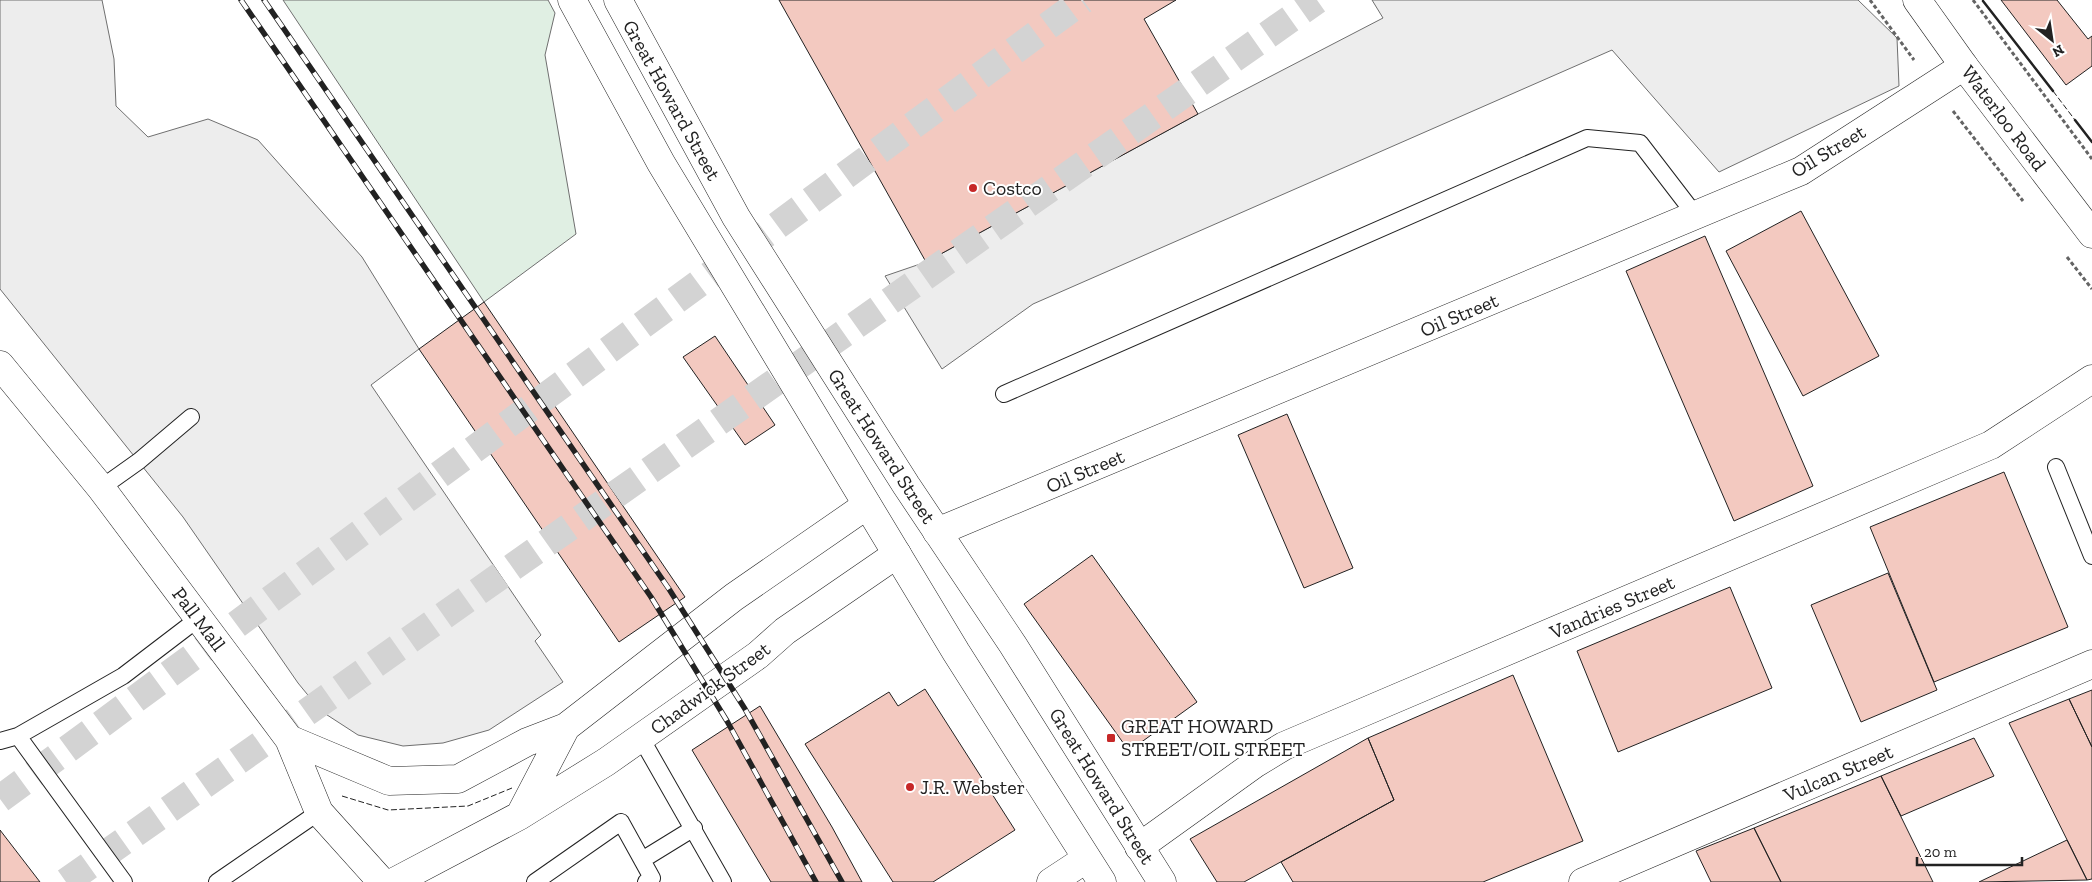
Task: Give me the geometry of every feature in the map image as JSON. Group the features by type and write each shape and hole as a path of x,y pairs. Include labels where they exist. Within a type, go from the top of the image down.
{"main road":[{"name":"Great Howard Street","path":"572,0 661,163 897,554 1102,882"},
{"name":"Waterloo Road","path":"1917,0 1964,66 2092,234"},
{"name":"Great Howard Street","path":"622,7 736,217 937,532 1013,645 1162,882"},
{"name":"Oil Street","path":"937,532 1801,171 1964,66"},
{"name":"Pall Mall","path":"0,365 100,488 289,739 319,812 382,882"},
{"name":"Vandries Street","path":"1139,847 1256,763 1284,746 1991,445 2092,379"},
{"path":"289,739 389,781 458,779 527,742 566,727 734,597 867,505"},
{"name":"Chadwick Street","path":"394,882 519,816 641,738 758,655 785,631 897,554"},
{"name":"Vulcan Street","path":"1583,882 2092,664"},
{"path":"519,816 566,727"},
{"path":"1051,882 1086,859"}],"lane":[{"path":"1004,394 1587,138 1640,143 1696,216"},
{"path":"100,488 139,461 191,417"},
{"path":"2056,467 2092,556"},
{"path":"0,741 18,736 101,688 145,660 199,618"},
{"path":"18,736 124,882"},
{"path":"641,738 694,828 723,882"},
{"path":"217,882 319,812"},
{"path":"535,882 621,822 652,878 646,882"},
{"path":"642,860 694,828"}],"path":[{"path":"1870,0 1933,86 2025,203"},
{"path":"1973,0 2092,158"},
{"path":"2061,250 2092,289"}],"green space":[{"path":"283,0 548,0 555,13 545,55 576,234 484,302"}],"shaded area":[{"path":"0,0 102,0 114,59 116,106 148,137 208,119 258,140 362,257 419,349 371,385 541,635 535,641 563,682 489,730 443,743 403,746 358,735 321,711 298,683 183,517 0,289"},
{"path":"1372,0 1858,0 1897,38 1899,86 1719,172 1612,50 1033,304 942,369 885,276 926,262 1198,114 1383,18"}],"building":[{"name":"Costco","path":"779,0 1176,0 1144,19 1198,114 926,262"},
{"path":"2001,0 2057,0 2088,39 2092,36 2092,66 2066,85"},
{"path":"1801,211 1879,356 1803,396 1726,251"},
{"path":"1705,236 1813,486 1734,521 1626,271"},
{"path":"484,302 685,597 619,642 419,349"},
{"path":"715,336 775,425 745,445 683,357"},
{"path":"1287,414 1353,568 1304,588 1238,435"},
{"path":"2004,472 2068,627 1934,682 1870,527"},
{"path":"1092,555 1197,702 1129,751 1024,604"},
{"path":"1888,573 1937,690 1861,722 1811,605"},
{"path":"1730,587 1772,688 1618,752 1577,651"},
{"path":"1513,675 1583,841 1483,882 1293,882 1281,862 1394,800 1368,738"},
{"name":"J.R. Webster","path":"925,689 1015,830 933,882 893,882 805,744 889,692 898,706"},
{"path":"2092,690 2092,747 2069,699"},
{"path":"2069,699 2092,747 2092,879 2087,880 2009,723"},
{"path":"760,706 832,827 862,882 771,882 692,750"},
{"path":"1368,738 1394,800 1244,882 1217,882 1190,839"},
{"path":"1974,738 1994,776 1901,816 1881,776"},
{"path":"1881,776 1933,882 1781,882 1754,828"},
{"path":"1754,828 1781,882 1711,882 1696,851"},
{"path":"0,830 40,882 0,882"},
{"path":"2067,840 2087,880 1979,882"}],"tunnel":[{"path":"0,799 1083,0"},
{"path":"66,882 1317,0"}],"railway":[{"path":"241,0 651,597 727,721 816,882"},
{"path":"264,0 669,589 745,709 842,882"}],"fence":[{"path":"2053,91 2075,120"},
{"path":"342,796 388,810 468,806 512,788"}],"wall":[{"path":"1983,1 2053,91"},
{"path":"2075,120 2092,142"}],"place":[{"name":"Costco","path":"973,188"},
{"name":"GREAT HOWARD STREET/OIL STREET","path":"1111,738"},
{"name":"J.R. Webster","path":"910,787"}]}
